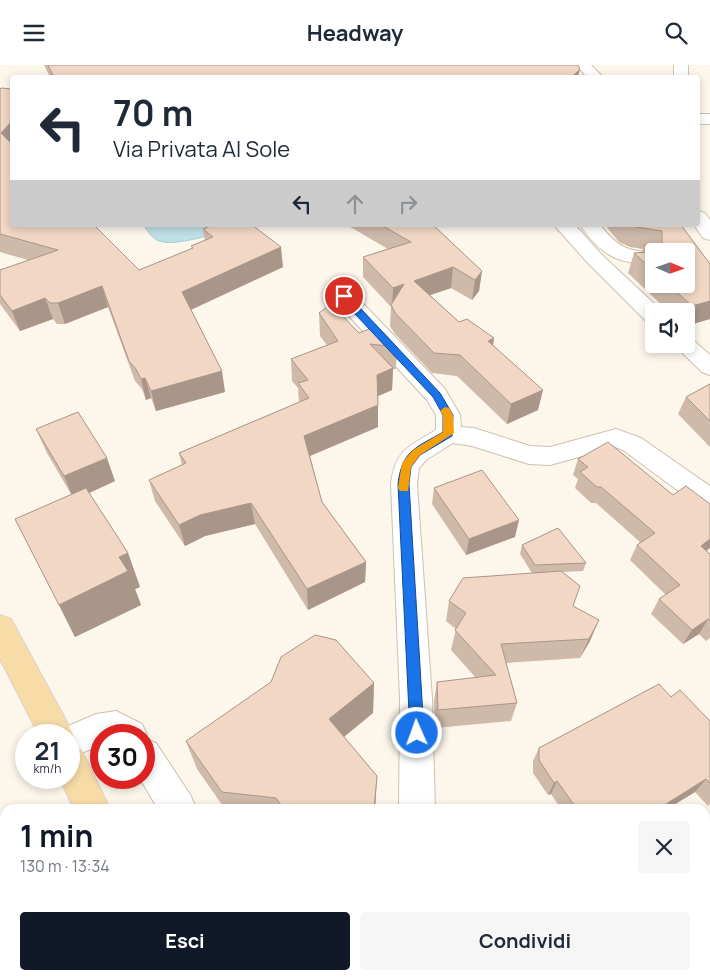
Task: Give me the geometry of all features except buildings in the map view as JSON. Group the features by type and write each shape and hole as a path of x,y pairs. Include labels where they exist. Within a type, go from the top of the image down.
{"main road":[{"path":"0,628 50,724"},
{"path":"80,784 90,804"}],"street":[{"path":"583,65 594,75"},
{"path":"700,220 710,234"},
{"path":"566,227 600,265 645,308"},
{"path":"592,227 606,246 620,255 645,258"},
{"path":"344,296 437,395 448,415 449,433"},
{"path":"694,353 710,367"},
{"path":"418,804 416,699 404,484 406,466 417,453 449,433 474,437 529,455 550,457 616,439 632,444 710,500"},
{"path":"155,772 175,804"}],"water":[{"path":"145,227 213,227 211,235 170,243 155,239"}],"slow traffic":[{"path":"404,488 406,466 417,453 449,433 448,415 445,411"}],"route":[{"path":"344,296 437,395 448,415 449,433 417,453 406,466 404,484 417,733"}]}
